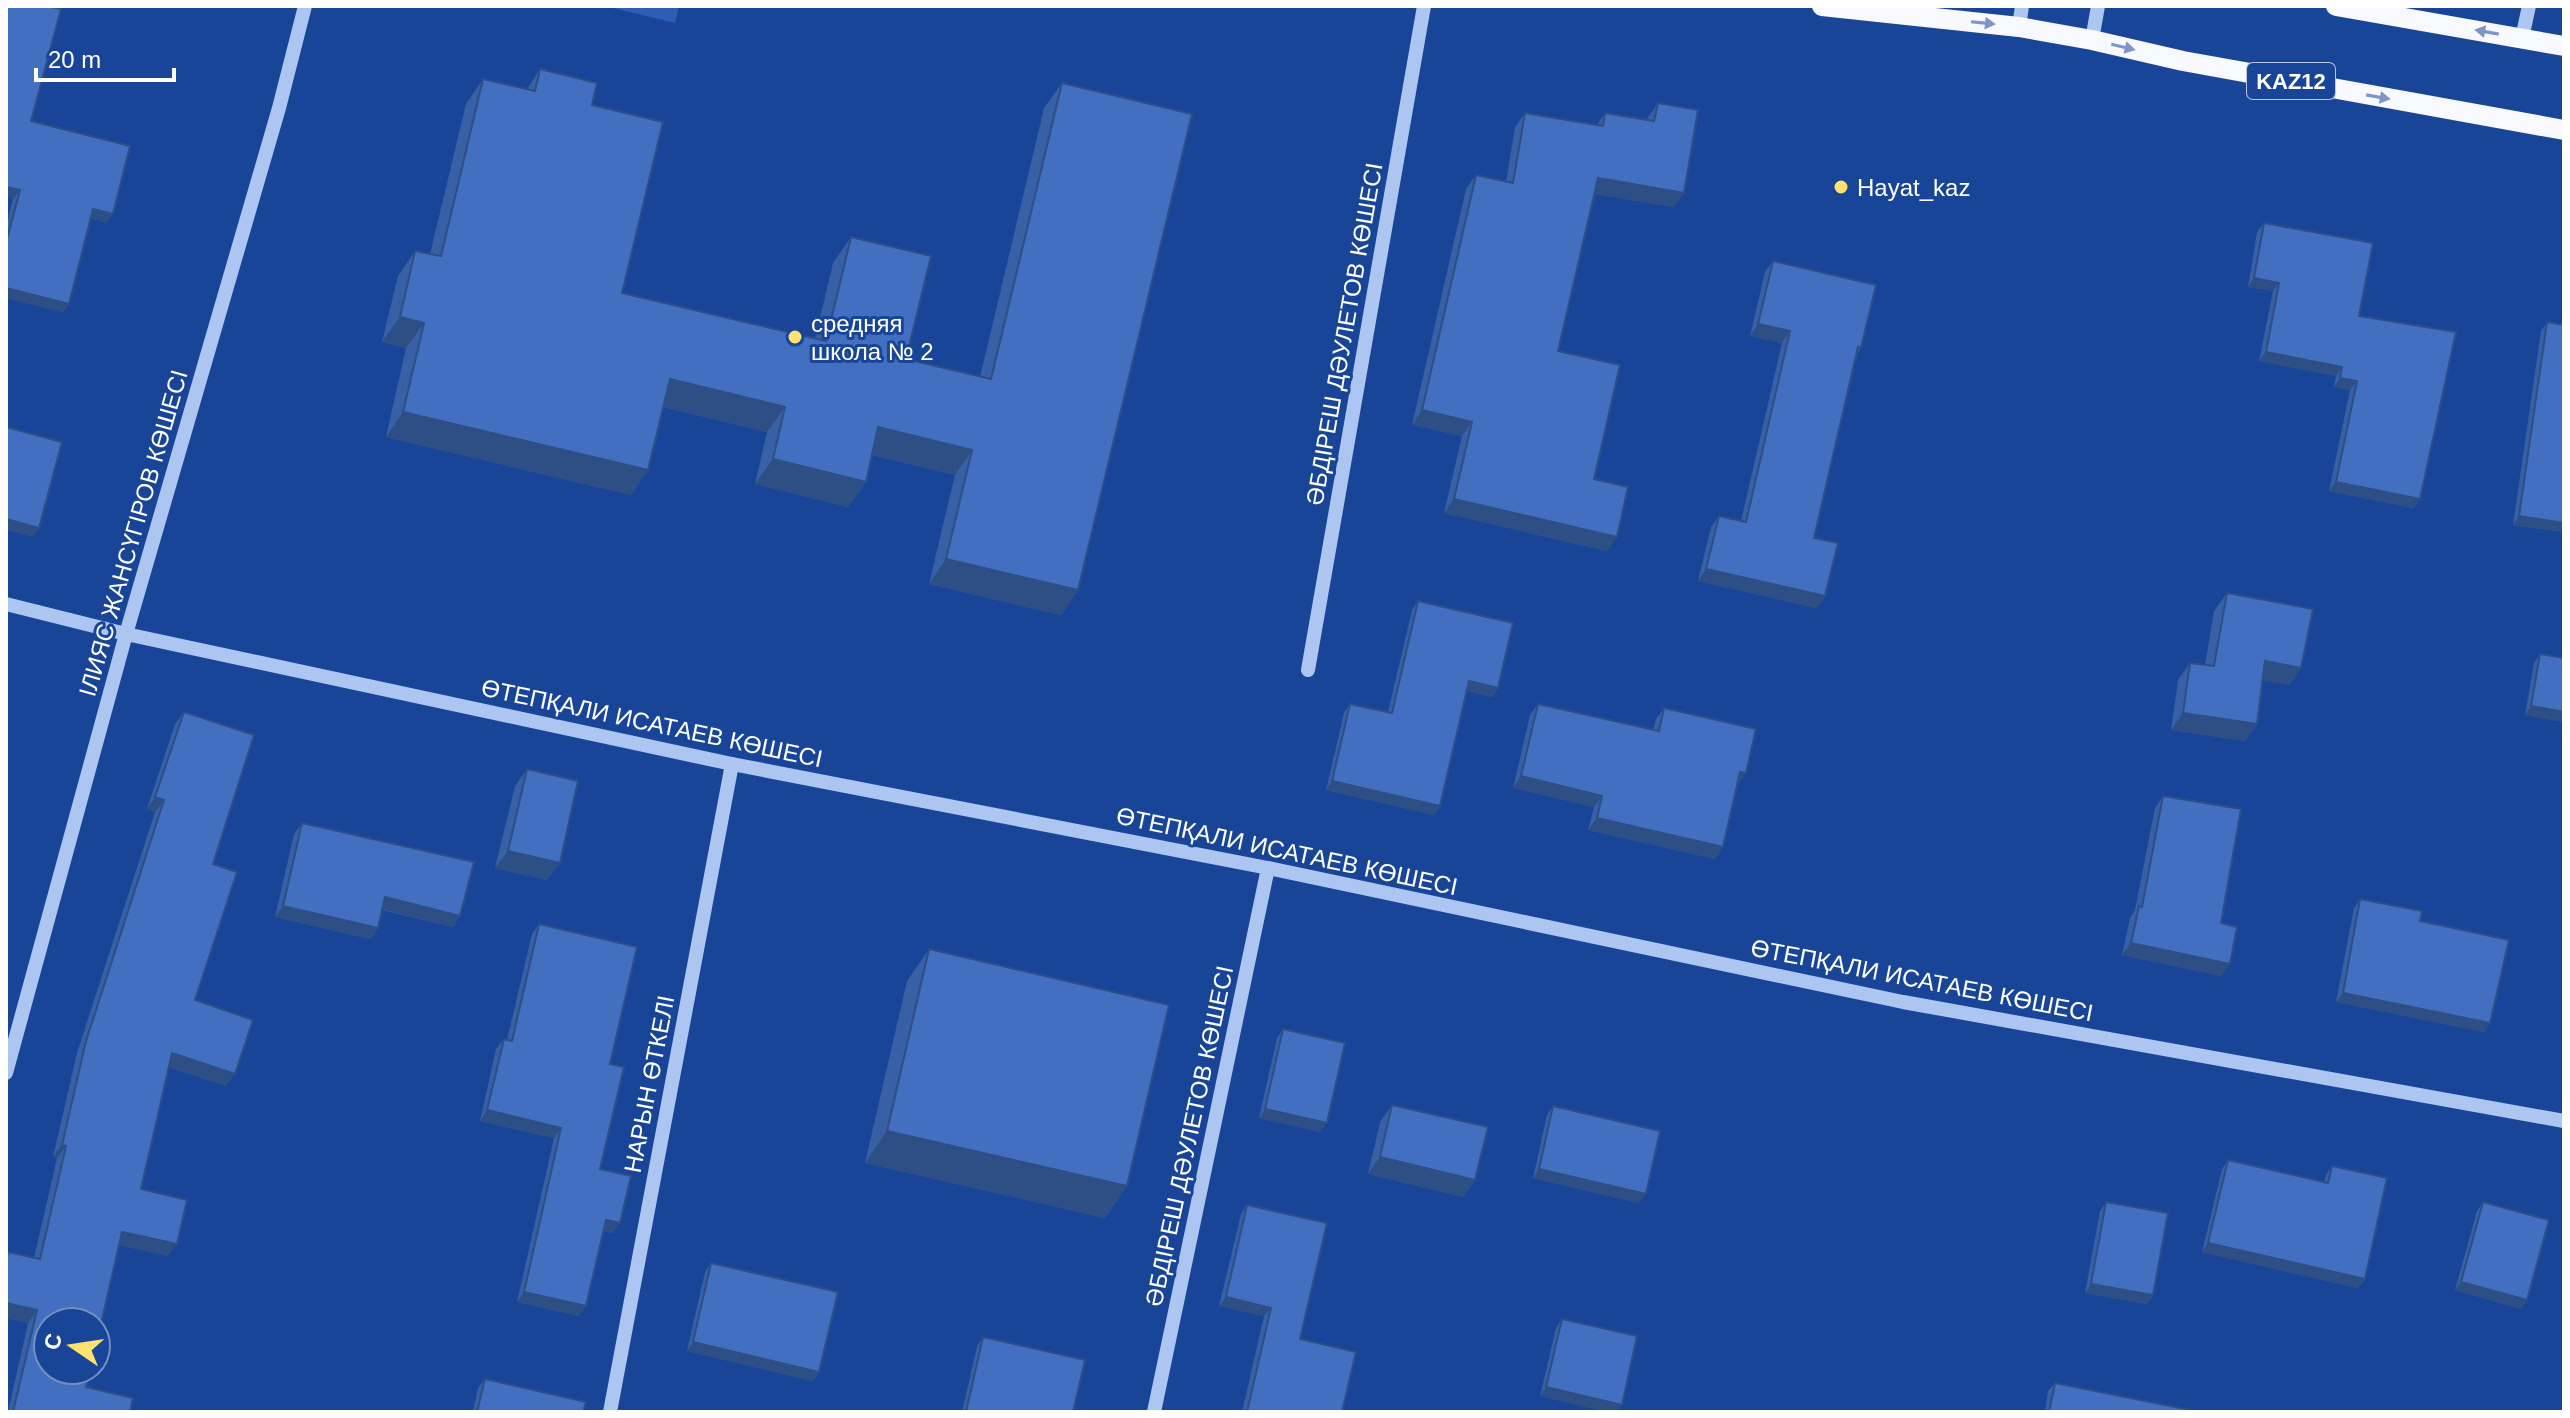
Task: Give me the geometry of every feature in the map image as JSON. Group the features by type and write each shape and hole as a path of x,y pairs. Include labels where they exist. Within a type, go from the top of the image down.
{"main road":[{"name":"KAZ12","path":"1822,6 2019,27 2183,61 2564,130"},
{"path":"2336,6 2564,46"}],"street":[{"name":"ІЛИЯС ЖАНСҮГІРОВ КӨШЕСІ","path":"6,1073 126,634 279,108 305,6"},
{"name":"ӘБДІРЕШ ДӘУЛЕТОВ КӨШЕСІ","path":"1308,670 1424,6"},
{"path":"2019,27 2022,6"},
{"path":"2092,40 2098,6"},
{"path":"2522,38 2529,6"},
{"name":"ӨТЕПҚАЛИ ИСАТАЕВ КӨШЕСІ","path":"6,604 126,634 732,764 1268,868 1903,1002 2564,1121"},
{"name":"НАРЫН ӨТКЕЛІ","path":"610,1412 732,764"},
{"name":"ӘБДІРЕШ ДӘУЛЕТОВ КӨШЕСІ","path":"1154,1412 1268,868"}],"shaded area":[{"path":"605,6 679,6 675,23"}],"building":[{"path":"6,6 61,9 31,121 130,146 113,214 93,209 69,304 6,288 6,243 20,190 6,187"},
{"path":"540,69 597,83 592,105 663,122 622,293 826,341 851,237 931,256 906,359 991,379 1062,83 1192,114 1078,590 946,559 972,450 878,427 866,482 773,459 785,407 670,379 648,470 403,412 424,323 400,317 415,251 441,256 483,79 535,91"},
{"path":"1658,103 1698,110 1684,193 1598,178 1558,351 1620,365 1594,479 1628,487 1617,537 1454,499 1472,422 1422,410 1476,175 1513,183 1525,113 1603,126 1605,113 1654,121"},
{"path":"2264,223 2373,243 2359,316 2456,332 2420,499 2336,482 2357,381 2340,378 2342,367 2266,352 2279,283 2254,278"},
{"path":"1773,261 1876,285 1861,348 1858,347 1814,538 1838,543 1825,596 1706,569 1719,516 1746,522 1790,331 1758,324"},
{"path":"2547,322 2564,325 2564,523 2519,516"},
{"path":"6,427 62,442 39,528 6,519"},
{"path":"2227,593 2313,609 2301,668 2265,661 2257,724 2183,713 2190,663 2214,666"},
{"path":"1418,601 1513,623 1498,688 1469,681 1440,806 1332,781 1350,704 1392,713"},
{"path":"2540,654 2564,658 2564,712 2531,706"},
{"path":"1538,704 1659,731 1664,708 1756,729 1746,773 1740,772 1723,847 1597,818 1602,796 1521,776"},
{"path":"184,712 254,735 213,864 237,872 195,1000 253,1020 235,1074 172,1053 141,1189 187,1200 177,1244 122,1232 105,1306 32,1306 32,1309 6,1303 8,1252 40,1259 86,1041 164,800 155,797"},
{"path":"527,769 578,781 560,863 508,851"},
{"path":"2163,796 2241,809 2221,923 2237,927 2230,964 2131,943 2139,906 2142,907"},
{"path":"302,823 474,862 460,916 385,897 378,928 283,906"},
{"path":"2360,899 2422,911 2420,921 2509,940 2490,1023 2343,993"},
{"path":"539,924 637,947 610,1064 624,1067 600,1169 631,1176 620,1223 606,1220 586,1306 524,1292 561,1128 487,1110 504,1039 512,1041"},
{"path":"929,949 1169,1005 1127,1186 887,1131"},
{"path":"1283,1029 1345,1043 1327,1123 1265,1109"},
{"path":"1392,1105 1488,1127 1475,1180 1380,1157"},
{"path":"1553,1106 1660,1131 1646,1194 1539,1169"},
{"path":"2228,1160 2328,1183 2332,1166 2387,1178 2365,1279 2208,1243"},
{"path":"2106,1202 2168,1213 2153,1295 2091,1284"},
{"path":"2483,1202 2549,1220 2527,1300 2461,1282"},
{"path":"1247,1205 1327,1223 1300,1339 1356,1352 1342,1412 1247,1412 1271,1308 1226,1297"},
{"path":"711,1263 838,1292 819,1372 693,1342"},
{"path":"1562,1319 1637,1336 1622,1405 1546,1387"},
{"path":"32,1331 32,1386 86,1386 133,1398 130,1412 13,1412"},
{"path":"983,1337 1085,1360 1073,1412 966,1412"},
{"path":"485,1379 586,1402 583,1412 477,1412"},
{"path":"2055,1383 2200,1412 2049,1412"}],"place":[{"name":"Hayat_kaz","path":"1841,187"},
{"name":"cредняя школа № 2","path":"795,337"}]}
